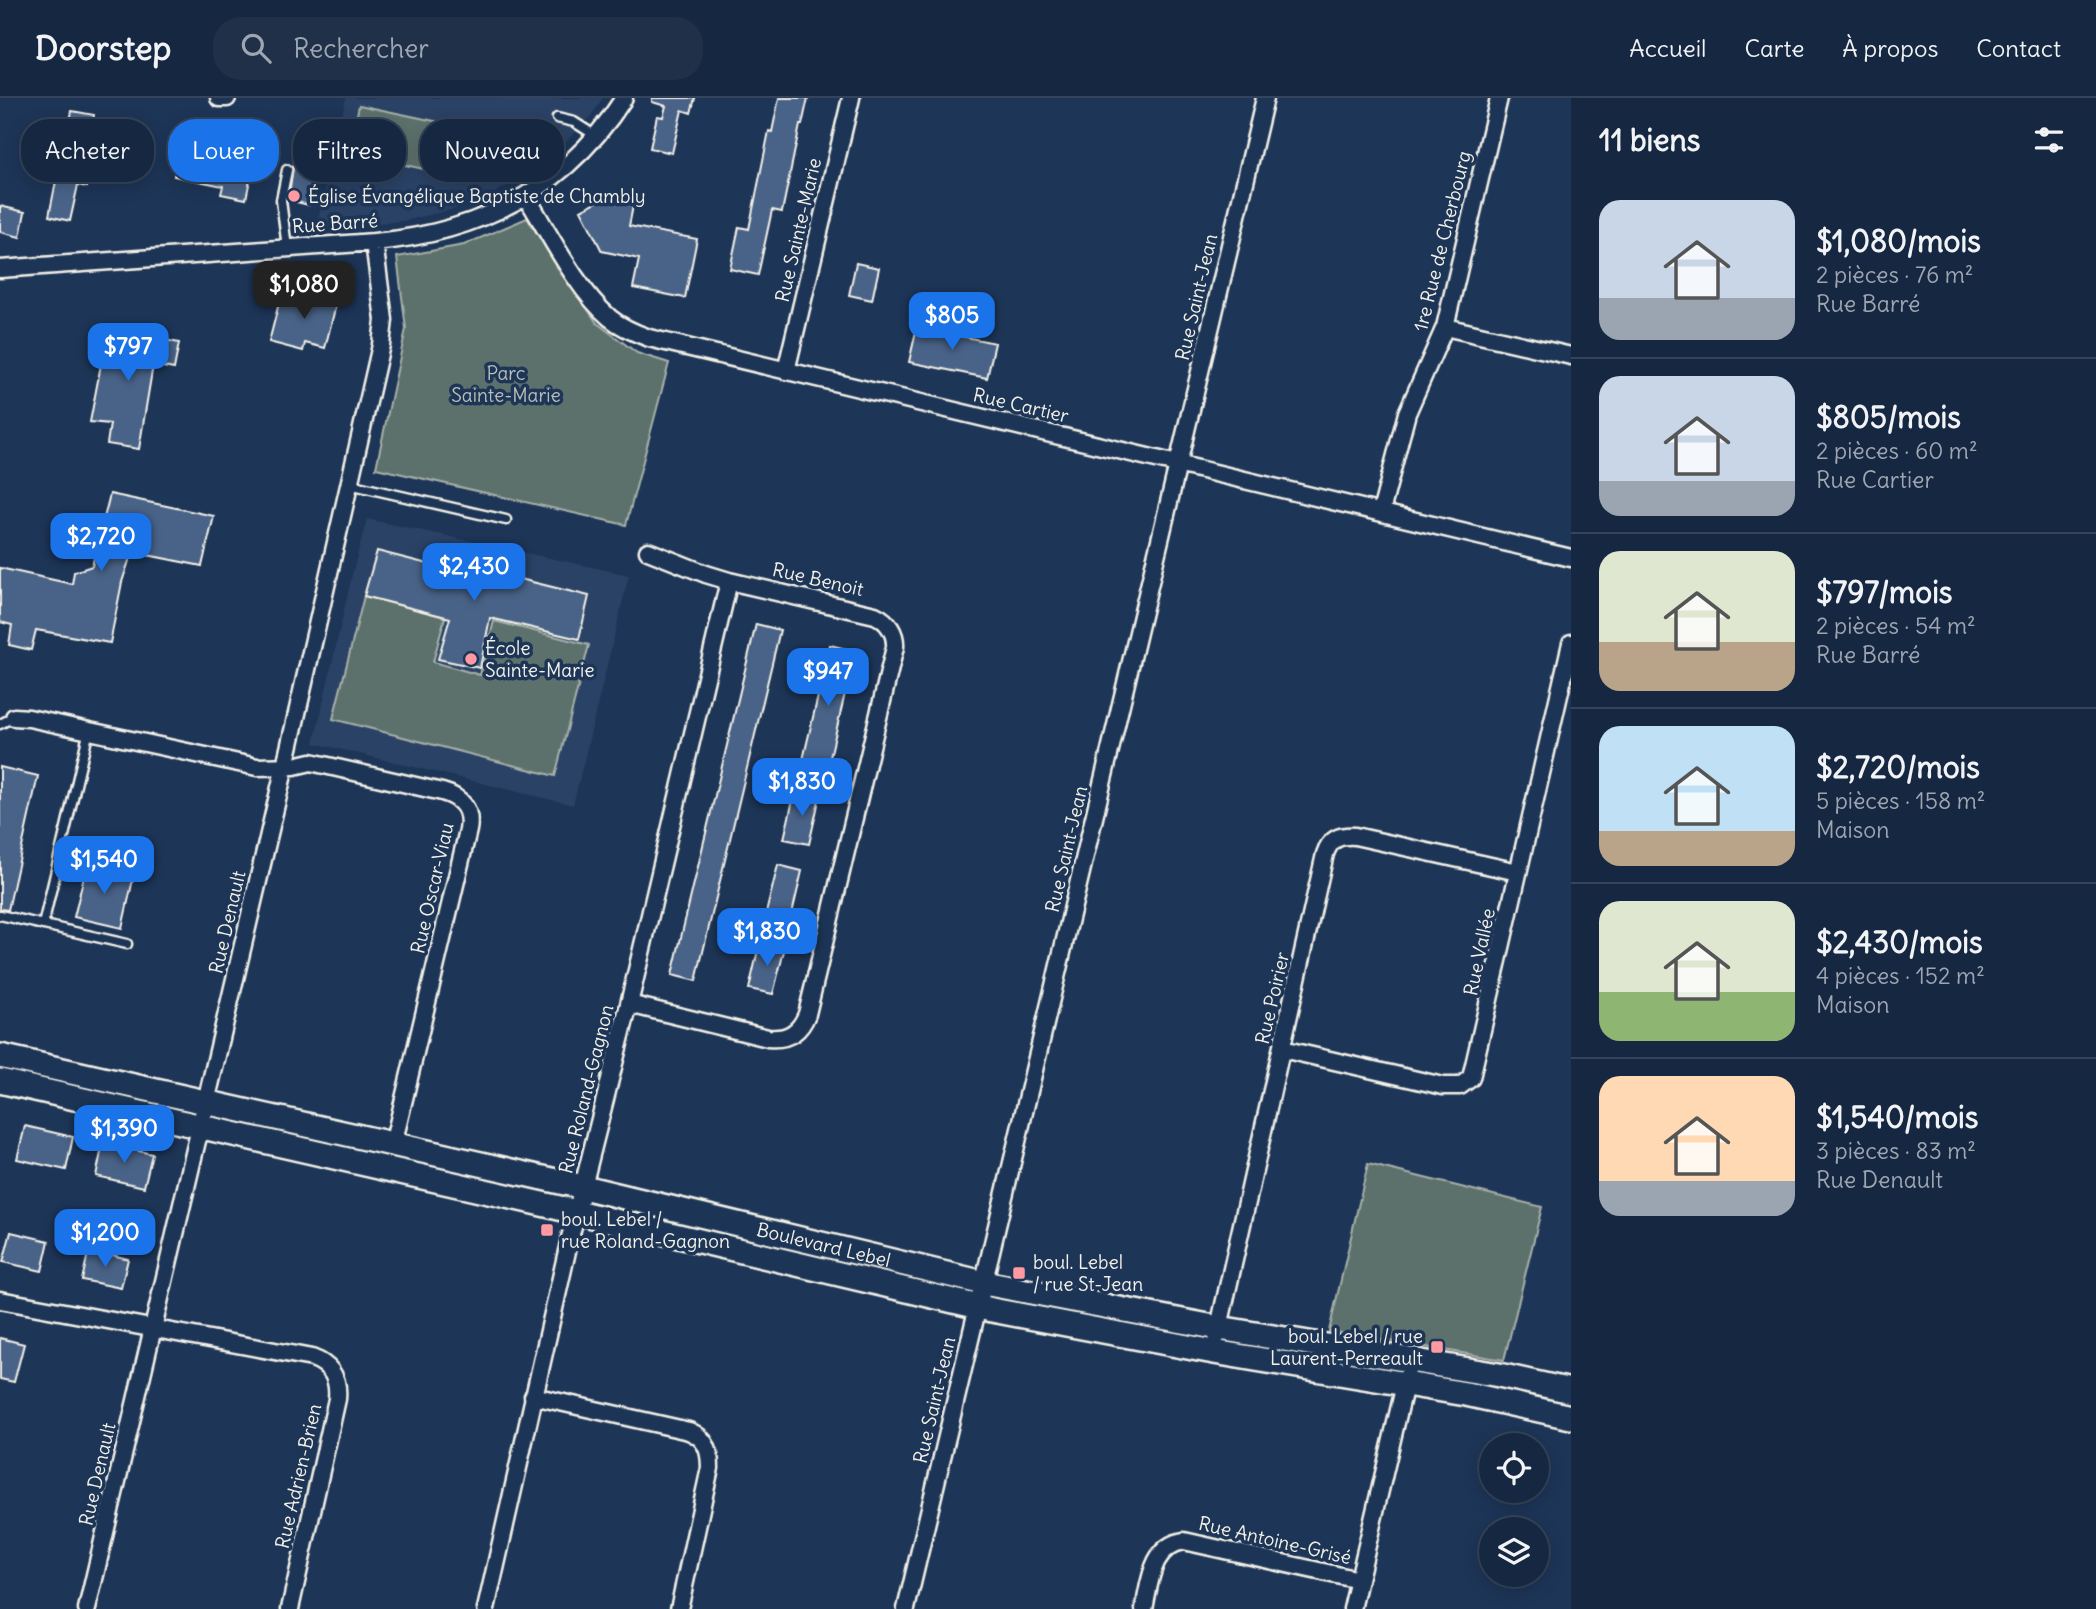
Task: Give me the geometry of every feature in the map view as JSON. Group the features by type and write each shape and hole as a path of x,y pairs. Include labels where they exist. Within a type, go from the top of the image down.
{"street":[{"path":"219,98 227,98"},
{"name":"Rue Barré","path":"0,269 374,242 445,231 481,218 526,196 568,164 596,136 624,98"},
{"name":"Rue Sainte-Marie","path":"786,371 851,98"},
{"name":"Rue Saint-Jean","path":"906,1609 1265,98"},
{"name":"1re Rue de Cherbourg","path":"1381,512 1407,413 1445,327 1499,98"},
{"name":"Rue Cartier","path":"526,196 583,289 598,307 612,320 649,338 1571,558"},
{"name":"Rue Denault","path":"87,1609 285,766 383,332 384,320 374,242"},
{"path":"1445,327 1571,356"},
{"name":"Rue Benoit","path":"629,1004 775,1039 791,1035 803,1025 895,647 892,631 875,615 706,574 648,551"},
{"name":"Rue Roland-Gagnon","path":"486,1609 577,1212 729,580"},
{"name":"Rue Vallée","path":"1282,1049 1443,1086 1456,1087 1468,1082 1475,1070 1571,643"},
{"name":"Rue Oscar-Viau","path":"7,721 29,718 257,767 311,762 442,792 460,800 469,816 468,830 393,1145"},
{"name":"Rue Poirier","path":"1214,1352 1328,846 1340,836 1354,836 1518,873"},
{"name":"Boulevard Lebel","path":"0,1056 583,1187 984,1283 1219,1328 1499,1375 1571,1391"},
{"name":"Boulevard Lebel","path":"0,1081 577,1212 978,1307 1214,1352 1480,1396 1571,1417"},
{"path":"0,1300 152,1329"},
{"name":"Rue Adrien-Brien","path":"152,1329 312,1358 322,1362 336,1378 337,1399 290,1609"},
{"path":"1352,1609 1410,1360"},
{"path":"534,1396 689,1431 697,1434 706,1444 710,1468 679,1609"},
{"name":"Rue Antoine-Grisé","path":"1144,1609 1157,1558 1169,1545 1184,1541 1359,1580"}],"lane":[{"path":"557,118 574,122 596,136"},
{"path":"287,170 281,200 287,248"},
{"path":"349,484 506,520"},
{"path":"43,925 89,730"},
{"path":"0,915 127,944"}],"shaded area":[{"path":"346,98 603,98 591,116 564,144 564,119 420,119 420,182 514,182 493,194 454,209 404,221 316,228 327,182 406,182 406,119 341,119"},
{"name":"École Sainte-Marie","path":"367,519 629,575 573,805 314,743"}],"green space":[{"path":"359,105 425,119 420,119 420,168 406,165 406,119 356,119"},
{"name":"Parc Sainte-Marie","path":"527,218 597,323 637,353 669,363 626,525 376,468 406,329 397,257 464,245"},
{"path":"364,596 445,617 433,662 480,675 494,621 589,645 555,776 333,719"},
{"path":"1368,1164 1542,1207 1504,1360 1329,1331"}],"building":[{"path":"652,98 695,98 691,113 682,110 672,153 650,148 657,116 663,117 666,106 652,102"},
{"path":"779,98 808,98 782,212 772,210 758,275 730,269 739,227 749,229 769,131 772,132"},
{"path":"72,111 94,115 93,119 70,119"},
{"path":"293,168 293,182 314,182 309,205 288,200"},
{"path":"56,182 88,182 87,187 78,185 70,221 49,216"},
{"path":"203,182 249,182 246,199 221,194 223,186"},
{"path":"615,192 635,196 629,226 697,239 685,298 633,288 639,259 602,251 581,210"},
{"path":"0,206 25,212 20,237 0,232"},
{"path":"856,263 879,268 872,300 849,295"},
{"path":"314,291 338,297 325,348 305,343 303,351 269,342 281,295 307,301 308,297 312,298"},
{"path":"114,326 138,329 137,334 179,343 174,369 153,365 139,449 107,444 110,424 90,422 106,338 111,338"},
{"path":"917,327 995,343 987,378 909,362"},
{"path":"110,494 214,516 202,566 132,552 122,582 110,643 36,630 31,650 9,645 12,625 0,622 0,568 72,584 74,572 92,566"},
{"path":"377,551 463,573 463,565 589,596 579,639 490,618 480,668 438,659 450,618 364,596"},
{"path":"756,624 780,630 696,981 672,975"},
{"path":"830,645 855,651 827,770 802,764"},
{"path":"0,767 38,776 8,910 0,909"},
{"path":"795,791 820,796 809,844 784,839"},
{"path":"87,864 134,875 122,928 74,917"},
{"path":"778,865 802,871 791,918 766,913"},
{"path":"760,941 785,947 773,994 749,989"},
{"path":"25,1126 73,1137 66,1170 17,1159"},
{"path":"103,1143 152,1154 144,1187 96,1176"},
{"path":"11,1232 49,1241 42,1271 3,1262"},
{"path":"89,1249 128,1259 121,1288 82,1280"},
{"path":"0,1338 24,1344 14,1382 0,1379"}],"place":[{"name":"Église Évangélique Baptiste de Chambly","path":"294,196"},
{"name":"École Sainte-Marie","path":"471,659"},
{"name":"boul. Lebel / rue Roland-Gagnon","path":"547,1230"},
{"name":"boul. Lebel / rue St-Jean","path":"1019,1273"},
{"name":"boul. Lebel / rue Laurent-Perreault","path":"1437,1347"}]}
